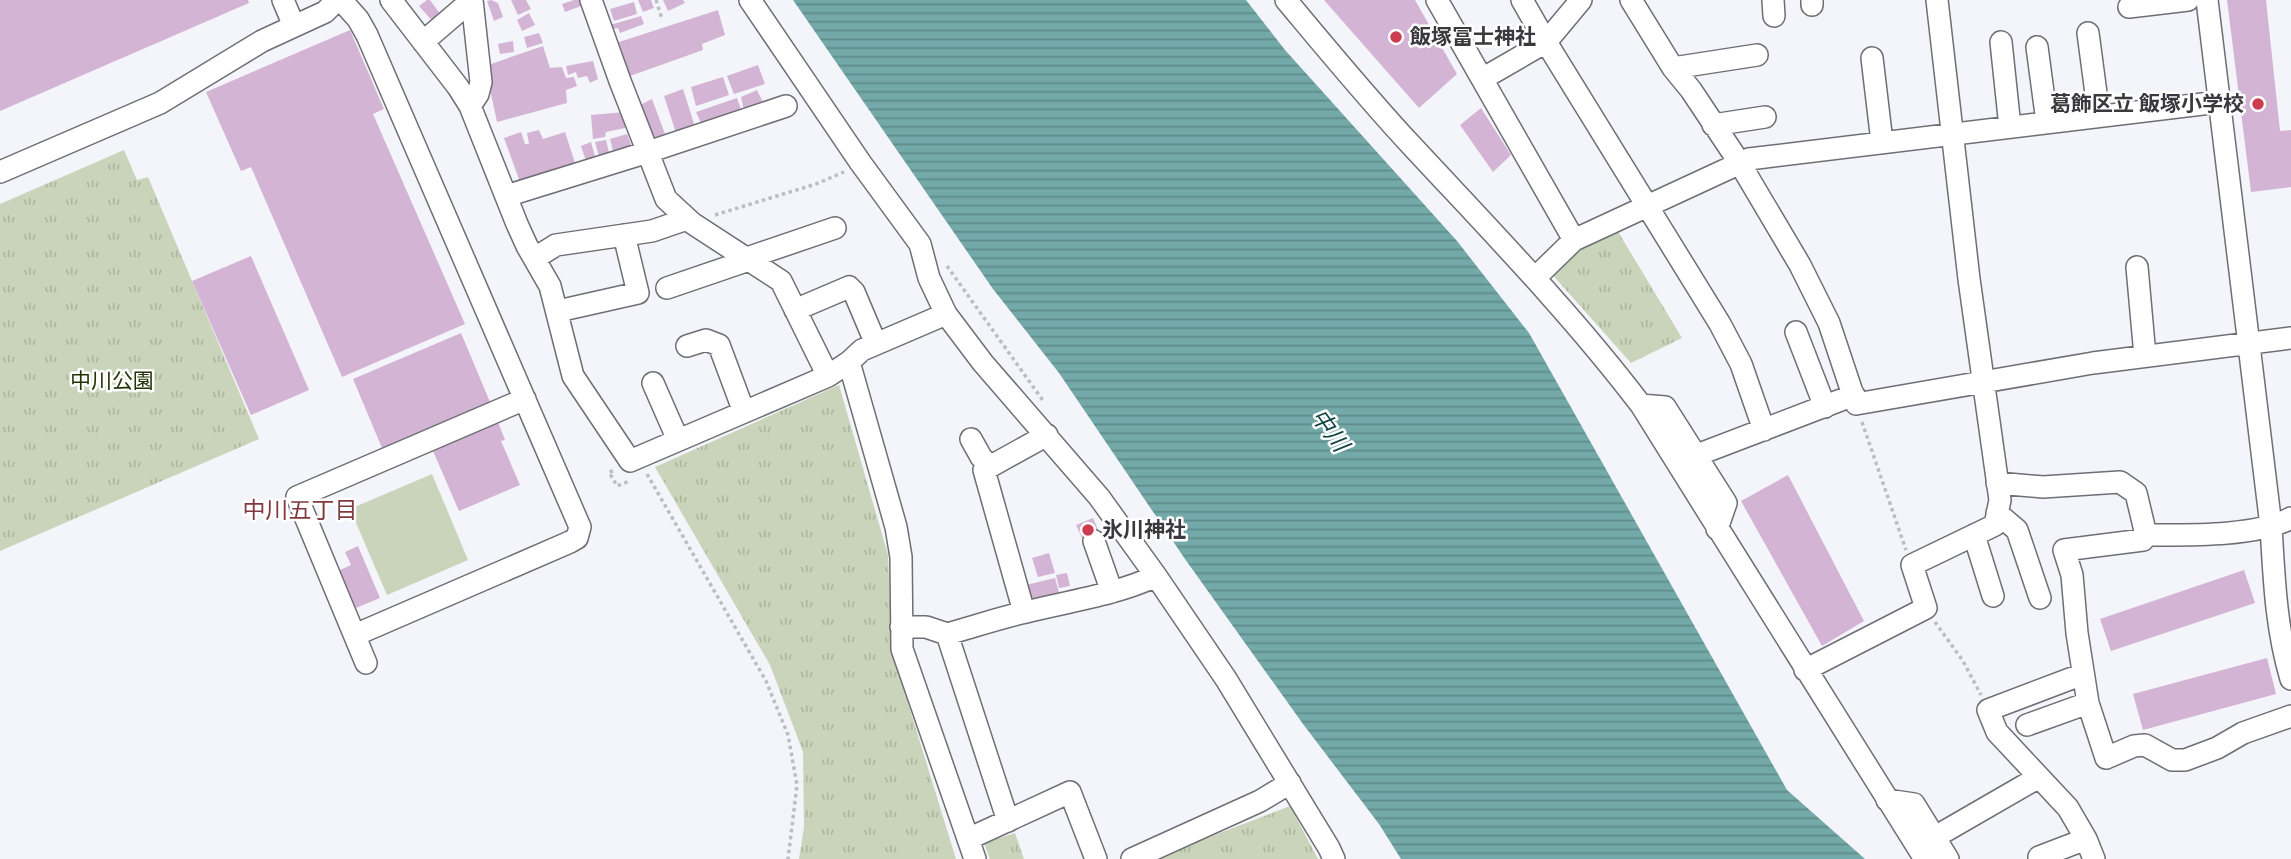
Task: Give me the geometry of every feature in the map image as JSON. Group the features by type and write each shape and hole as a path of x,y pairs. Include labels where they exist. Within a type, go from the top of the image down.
{"street":[{"path":"283,0 294,26"},
{"path":"0,172 160,103 262,41 326,12 339,0 358,19 580,527 577,538 355,635"},
{"path":"391,0 470,106 527,246 550,286 573,376 630,461 828,376 862,351 946,314"},
{"path":"423,42 472,0"},
{"path":"470,106 478,94 481,82 472,0"},
{"path":"591,0 666,199 689,221 781,281 828,376"},
{"path":"750,0 919,244 929,278 946,314 983,363 1099,496 1156,576 1226,679 1334,859"},
{"path":"1286,0 1369,99 1607,360 1641,405 1925,859"},
{"path":"1437,0 1574,240"},
{"path":"1522,0 1720,324 1741,364 1764,430"},
{"path":"1482,79 1546,42 1581,0"},
{"path":"1630,0 1673,68 1739,162 1800,265 1822,310 1855,399"},
{"path":"1805,670 1926,608 1912,565 1995,525 2000,500 1982,381 1937,0"},
{"path":"2129,7 2188,0"},
{"path":"2207,0 2248,344 2281,522 2280,638 2291,679"},
{"path":"2088,33 2099,116"},
{"path":"2001,42 2010,127"},
{"path":"2037,47 2047,122"},
{"path":"1673,68 1756,55"},
{"path":"1872,58 1882,142"},
{"path":"1535,278 1574,240 1749,159 2220,102"},
{"path":"506,197 786,106"},
{"path":"1713,125 1765,117"},
{"path":"535,258 556,245 652,231 689,221"},
{"path":"667,288 835,228"},
{"path":"558,311 638,293 624,235"},
{"path":"2137,267 2146,356"},
{"path":"795,310 849,287 854,292 876,344"},
{"path":"1796,332 1825,407"},
{"path":"1697,455 1825,407 1855,399 2146,356 2291,338"},
{"path":"687,346 706,340 719,345 744,412"},
{"path":"849,362 897,527 901,557 902,649 972,849 1008,821 1070,792 1096,859"},
{"path":"653,383 678,440"},
{"path":"366,663 297,497 525,399"},
{"path":"1641,405 1665,407 1697,455 1726,503 1717,529"},
{"path":"1024,612 984,470 1047,435"},
{"path":"971,439 990,467"},
{"path":"1997,483 2043,487 2120,482 2136,492 2146,535 2143,540 2064,550 2072,575 2088,703 2106,758 2134,746 2145,745 2172,760 2185,760 2217,748 2244,733 2291,716"},
{"path":"1997,513 2017,530 2040,598"},
{"path":"2146,535 2213,534 2281,522"},
{"path":"1974,535 1993,596"},
{"path":"1094,541 1112,592"},
{"path":"901,627 926,627 947,634 1024,612 1112,592 1156,576"},
{"path":"947,634 1008,821"},
{"path":"2083,674 1987,710 1997,732 2068,808 2094,859"},
{"path":"2027,725 2088,703"},
{"path":"1935,837 2042,780"},
{"path":"1132,859 1259,801 1290,783"},
{"path":"1887,800 1914,804 1948,859"},
{"path":"2039,857 2086,839"}],"path":[{"path":"656,0 662,19"},
{"path":"689,221 836,177"},
{"path":"1855,399 1912,565"},
{"path":"630,461 609,472 617,486 648,474 766,681 788,735 797,785 788,859"},
{"path":"1926,608 1963,661 1987,710"}],"green space":[{"name":"中川公園","path":"124,150 137,180 148,177 259,439 0,551 0,204"},
{"path":"1614,225 1682,338 1631,363 1549,271"},
{"path":"839,385 888,555 892,651 956,859 799,859 804,827 803,752 770,665 655,467"},
{"path":"432,474 468,560 387,595 350,509"},
{"path":"1290,806 1318,859 1152,859"},
{"path":"1015,833 1024,859 990,859 984,843"}],"water":[{"name":"中川","path":"793,0 1246,0 1285,50 1457,241 1529,333 1787,790 1865,859 1401,859 1379,824 1303,724 1185,559 1059,373 993,289"}],"building":[{"path":"0,0 248,0 249,3 0,111"},
{"path":"430,0 443,18 437,26 419,6"},
{"path":"511,0 526,0 531,9 518,15"},
{"path":"580,0 581,6 565,12 562,4"},
{"path":"638,0 651,0 654,8 643,12"},
{"path":"663,0 683,0 685,3 668,11"},
{"name":"飯塚冨士神社","path":"1324,0 1415,0 1457,74 1419,108"},
{"path":"2227,0 2266,0 2280,131 2291,130 2291,187 2251,192"},
{"path":"487,1 498,3 503,17 494,21"},
{"path":"634,2 637,14 614,21 610,9"},
{"path":"718,10 725,35 702,44 703,50 630,76 619,42"},
{"path":"529,13 535,25 522,31 517,20"},
{"path":"641,16 644,24 620,33 618,28 613,29 610,25"},
{"path":"350,30 384,109 373,114 465,324 342,377 251,167 241,171 206,92"},
{"path":"539,33 543,43 527,48 524,37"},
{"path":"513,41 514,52 500,54 498,44"},
{"path":"543,46 550,68 562,67 566,78 574,77 577,86 566,90 567,103 497,122 485,66"},
{"path":"593,61 598,79 590,83 587,76 578,78 576,72 568,75 566,66"},
{"path":"758,65 765,84 734,94 727,76"},
{"path":"723,77 729,95 696,106 691,87"},
{"path":"683,89 696,130 677,136 664,96"},
{"path":"757,90 765,106 744,110 741,97"},
{"path":"737,98 743,115 703,127 696,112"},
{"path":"652,99 665,134 651,138 638,106"},
{"path":"1481,108 1511,155 1493,172 1460,125"},
{"path":"625,112 625,128 606,132 605,137 593,139 591,115"},
{"path":"539,130 543,139 565,132 575,163 520,182 504,138 521,132 525,144 529,144 527,133"},
{"path":"627,134 633,150 614,155 610,139"},
{"path":"606,140 610,157 600,160 595,142"},
{"path":"591,142 596,160 587,164 581,146"},
{"path":"251,256 309,390 251,415 192,281"},
{"path":"461,333 490,402 382,448 353,379"},
{"path":"498,422 505,440 501,441 520,485 459,511 433,451"},
{"path":"1788,475 1864,621 1822,646 1741,501"},
{"path":"1093,518 1100,534 1083,540 1076,525"},
{"path":"358,546 380,598 356,608 340,570 351,565 345,552"},
{"path":"1049,553 1055,573 1038,577 1032,558"},
{"path":"2244,570 2255,603 2111,651 2100,619"},
{"path":"1067,573 1070,586 1059,588 1056,575"},
{"path":"1055,578 1060,596 1031,603 1026,585"},
{"path":"2267,658 2276,694 2143,730 2133,694"}],"place":[{"name":"飯塚冨士神社","path":"1396,37"},
{"name":"葛飾区立 飯塚小学校","path":"2258,104"},
{"name":"氷川神社","path":"1088,530"}],"district":[{"name":"中川五丁目","path":"300,510"}]}
